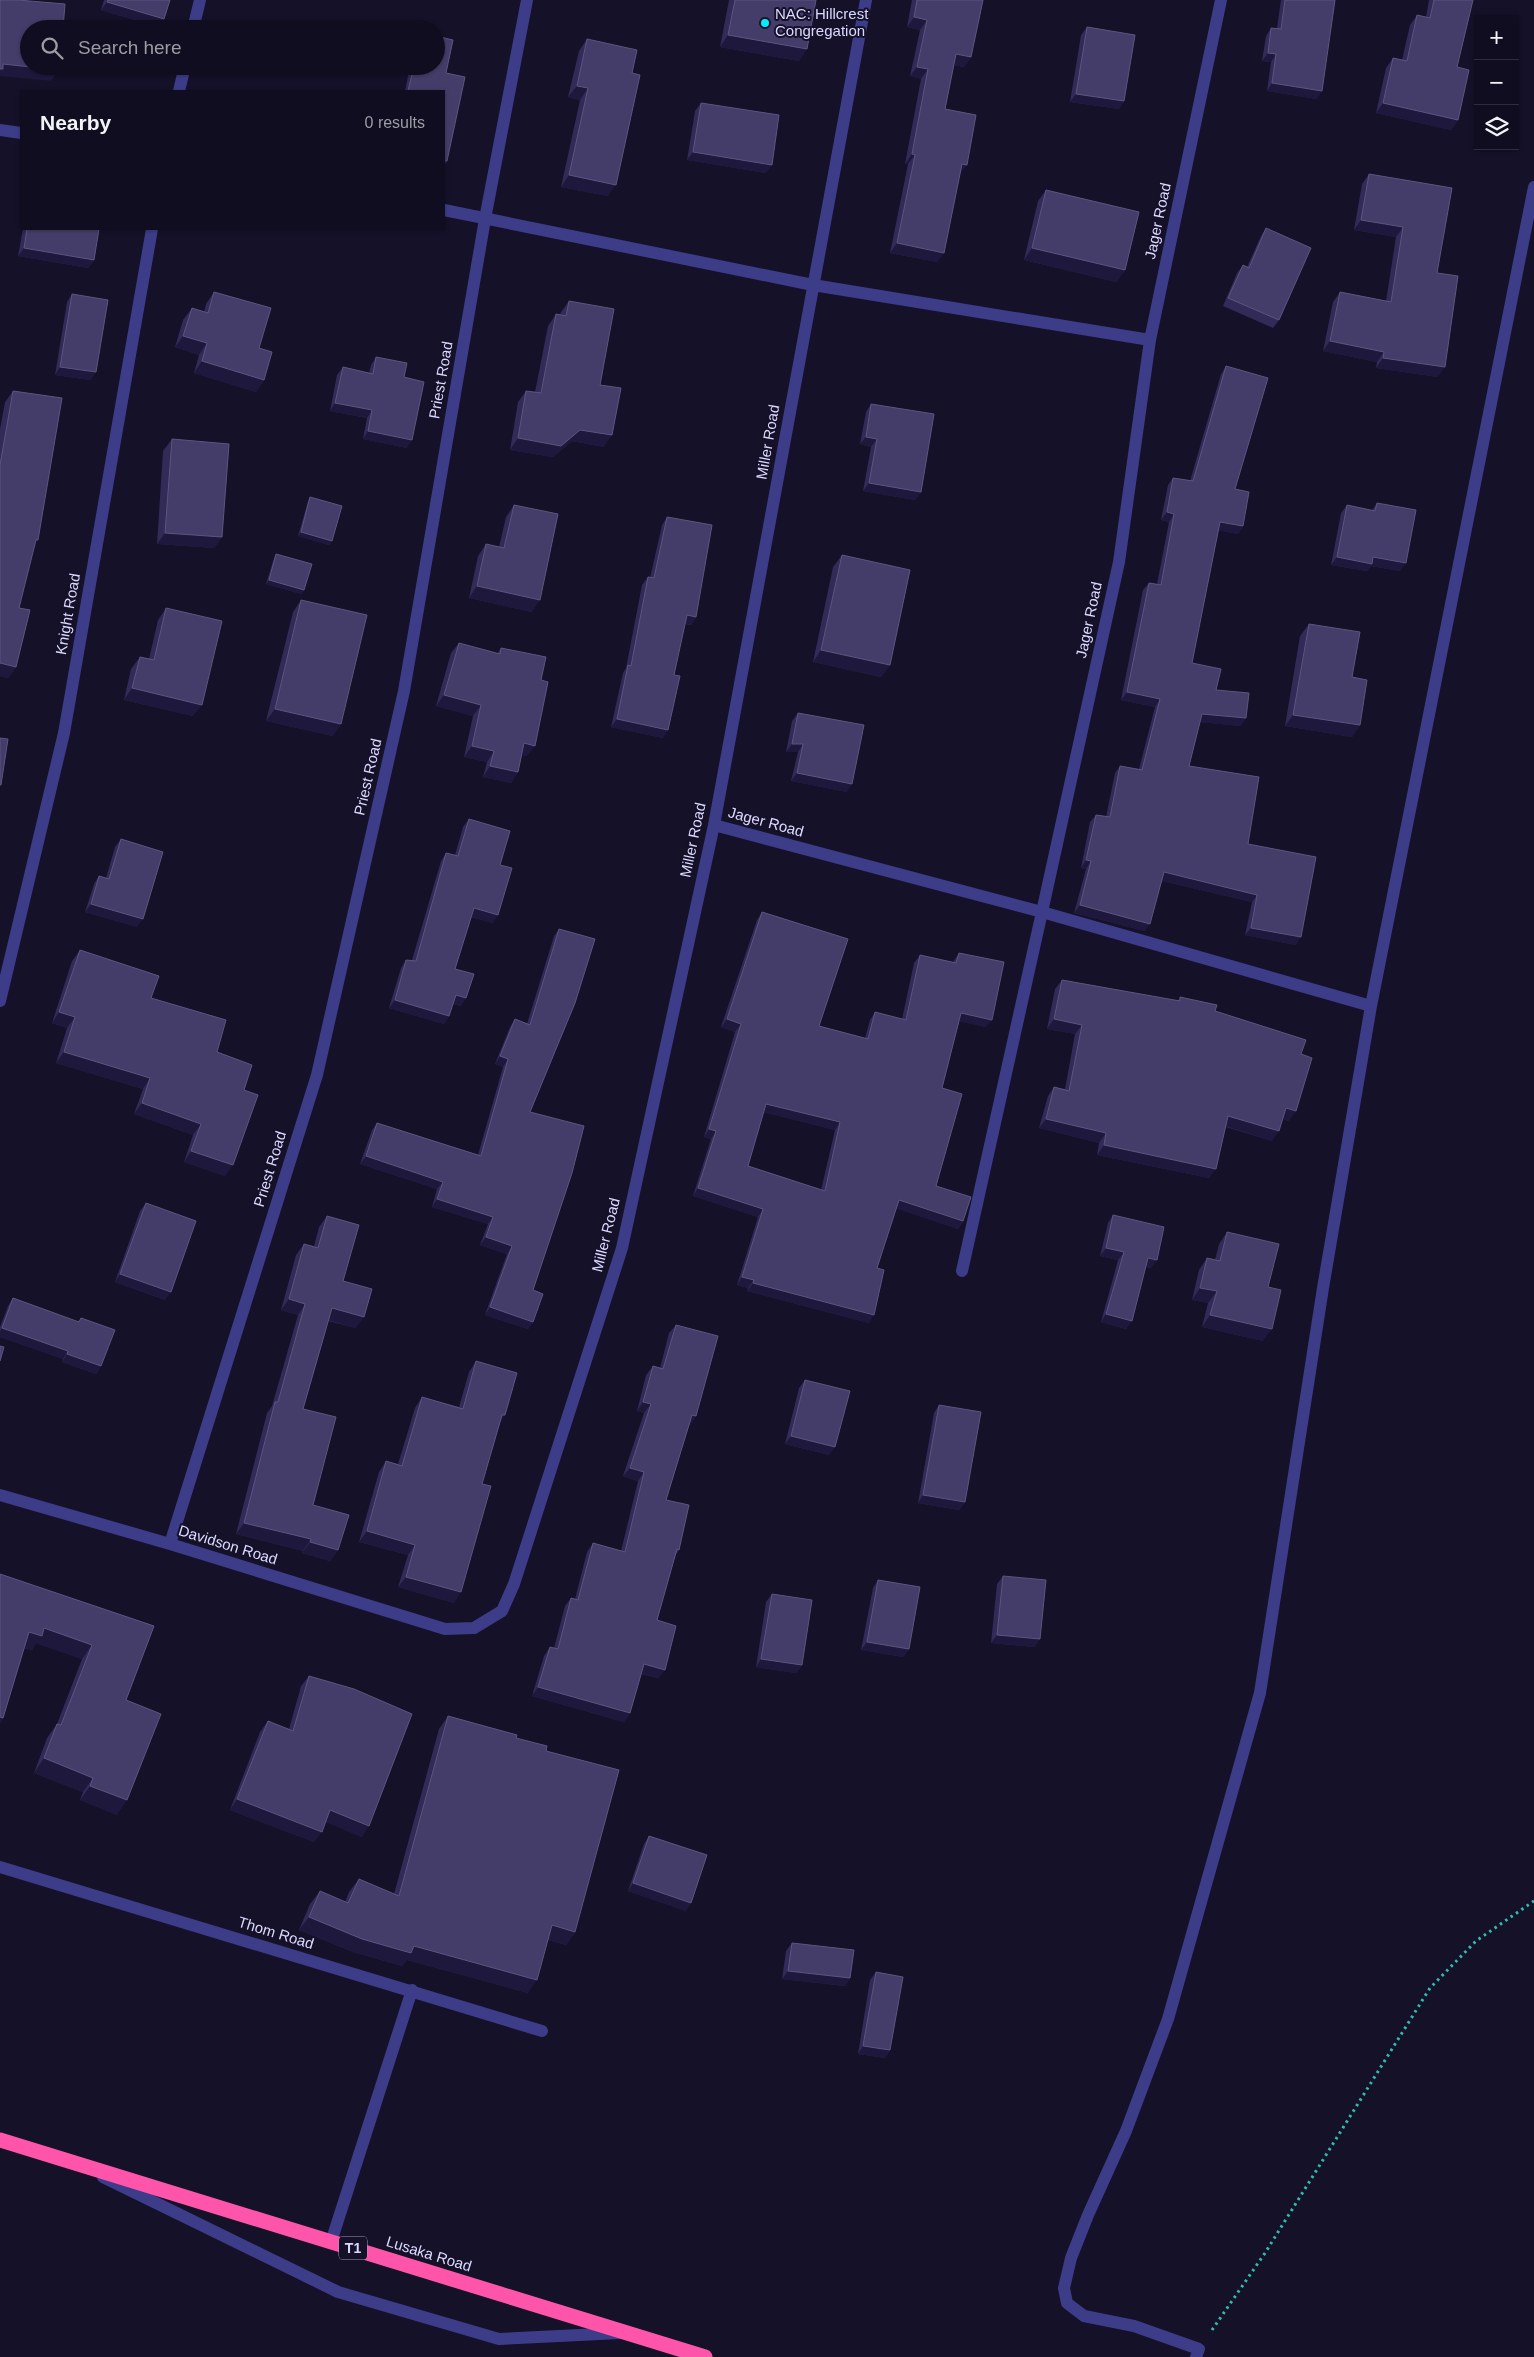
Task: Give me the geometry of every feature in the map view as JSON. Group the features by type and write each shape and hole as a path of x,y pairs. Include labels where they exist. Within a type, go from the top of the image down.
{"highway":[{"name":"Lusaka Road","path":"0,2140 705,2357"}],"street":[{"path":"196,20 200,0"},
{"name":"Priest Road","path":"170,1544 317,1075 404,691 485,219 527,0"},
{"name":"Miller Road","path":"445,1629 474,1628 502,1611 514,1584 622,1248 714,825 866,0"},
{"name":"Jager Road","path":"714,825 1042,912 1119,562 1150,340 1221,0"},
{"path":"179,90 183,75"},
{"path":"0,130 20,133"},
{"path":"1197,2353 1134,2326 1084,2316 1067,2304 1064,2288 1071,2258 1084,2223 1126,2131 1168,2019 1260,1692 1323,1288 1371,1006 1534,187"},
{"path":"445,210 813,285 1150,340"},
{"name":"Knight Road","path":"0,1001 64,733 152,230"},
{"path":"962,1272 1042,912 1371,1006"},
{"name":"Davidson Road","path":"0,1495 170,1544 445,1629"},
{"name":"Thom Road","path":"0,1867 412,1990 542,2031"},
{"path":"331,2242 412,1990"},
{"path":"84,2167 338,2292 499,2339 625,2333"}],"path":[{"path":"1197,2353 1265,2253 1430,1988 1476,1941 1534,1901"}],"building":[{"path":"0,0 65,4 64,20 20,20 20,66 3,64 3,69 0,69"},
{"path":"108,0 170,0 164,19 107,2"},
{"name":"NAC: Hillcrest Congregation","path":"735,0 816,0 807,49 728,35"},
{"path":"917,0 983,0 971,57 956,54 945,109 976,115 967,165 962,164 944,253 897,243 915,155 912,154 928,69 917,67 927,20 914,17"},
{"path":"1285,0 1335,0 1322,91 1272,83 1276,54 1268,53 1271,28 1281,29"},
{"path":"1434,0 1473,0 1457,67 1469,70 1458,120 1383,103 1393,58 1407,61 1417,15 1430,18"},
{"path":"1087,27 1135,35 1124,101 1076,94"},
{"path":"445,38 453,40 446,73 465,77 447,161 445,161 445,90 408,90 412,75 445,75"},
{"path":"587,39 637,50 632,73 640,75 616,185 569,175 588,88 577,86"},
{"path":"701,103 779,115 772,165 693,152"},
{"path":"1369,174 1452,188 1437,273 1458,276 1445,367 1383,358 1384,352 1330,341 1340,292 1391,302 1403,227 1361,220"},
{"path":"1046,190 1139,212 1125,270 1032,248"},
{"path":"1266,228 1311,248 1279,320 1228,298 1243,265 1249,268"},
{"path":"27,230 99,230 94,260 24,248"},
{"path":"214,292 271,308 259,348 272,352 264,380 202,361 207,343 183,336 192,308 208,313"},
{"path":"72,294 108,300 96,372 60,367"},
{"path":"569,301 614,309 600,385 621,388 612,435 580,430 561,446 518,438 526,391 541,393 556,314 566,316"},
{"path":"376,357 407,363 404,377 424,382 412,440 368,431 372,410 335,403 343,367 373,374"},
{"path":"1226,366 1268,378 1235,489 1249,492 1243,526 1220,522 1192,663 1221,669 1216,690 1249,693 1246,718 1202,714 1189,766 1259,777 1248,844 1316,857 1301,937 1251,928 1257,895 1164,872 1150,924 1080,905 1091,861 1086,860 1096,815 1110,817 1120,766 1142,770 1160,699 1127,692 1149,583 1161,585 1174,514 1167,512 1173,478 1193,481"},
{"path":"13,391 62,398 38,540 36,540 19,608 30,610 16,667 0,663 0,465"},
{"path":"871,404 934,414 921,492 869,483 877,439 866,437"},
{"path":"172,439 229,444 222,537 165,533"},
{"path":"310,497 342,506 332,541 301,532"},
{"path":"1377,503 1416,510 1406,563 1373,557 1372,564 1337,557 1347,505 1375,511"},
{"path":"514,505 558,514 540,600 477,586 486,544 504,548"},
{"path":"667,517 712,525 696,617 687,615 674,675 680,676 668,730 617,719 628,665 631,666 648,577 654,578"},
{"path":"276,554 312,564 304,590 269,580"},
{"path":"842,555 910,570 890,665 821,650"},
{"path":"301,600 367,615 341,724 275,709"},
{"path":"166,608 222,621 202,705 132,688 140,657 154,660"},
{"path":"1309,624 1360,632 1352,677 1367,680 1360,725 1293,715"},
{"path":"459,643 500,654 501,648 546,657 541,680 548,682 535,746 524,743 518,772 490,766 494,751 472,746 481,705 444,695"},
{"path":"798,713 864,725 852,784 797,773 803,744 792,744"},
{"path":"0,738 8,739 1,785 0,785"},
{"path":"469,819 510,831 500,865 512,868 498,915 474,908 455,969 474,974 466,998 456,995 449,1016 395,1000 406,960 416,961 446,853 458,856"},
{"path":"121,839 163,852 143,919 91,904 99,876 109,879"},
{"path":"762,912 848,939 819,1026 868,1039 875,1012 906,1020 920,955 956,963 959,953 1004,962 992,1020 961,1013 942,1088 962,1094 936,1186 971,1197 963,1221 899,1200 877,1268 884,1270 874,1315 753,1283 754,1280 742,1277 763,1209 698,1188 716,1131 709,1129 741,1024 727,1019","holes":["766,1104 840,1122 825,1191 748,1166"]},
{"path":"559,929 595,939 575,1003 530,1112 584,1126 572,1173 533,1290 543,1294 533,1322 490,1307 512,1246 486,1237 493,1217 437,1199 443,1182 366,1156 377,1123 481,1156 508,1059 500,1056 515,1019 530,1025"},
{"path":"80,950 159,976 151,998 226,1020 217,1052 252,1065 244,1090 258,1095 233,1165 191,1151 201,1124 142,1103 150,1078 64,1052 75,1017 59,1012"},
{"path":"1062,980 1180,1001 1180,997 1217,1005 1215,1011 1306,1040 1301,1054 1312,1058 1296,1111 1286,1108 1279,1131 1228,1116 1216,1169 1104,1145 1106,1133 1046,1119 1054,1087 1069,1091 1082,1025 1054,1019"},
{"path":"146,1203 196,1221 171,1292 120,1274"},
{"path":"1113,1215 1164,1227 1157,1260 1148,1258 1132,1321 1106,1314 1124,1252 1106,1248"},
{"path":"327,1216 359,1225 343,1281 372,1289 364,1317 332,1308 303,1409 336,1417 313,1505 349,1515 338,1550 310,1542 311,1539 244,1523 275,1402 278,1402 305,1304 289,1299 304,1244 318,1248"},
{"path":"1227,1232 1279,1244 1268,1287 1281,1290 1272,1329 1210,1315 1217,1291 1200,1288 1207,1258 1220,1261"},
{"path":"13,1298 79,1322 81,1318 115,1330 101,1366 67,1354 68,1351 2,1328"},
{"path":"676,1325 718,1336 696,1416 692,1415 666,1500 689,1505 679,1550 677,1549 657,1620 676,1626 665,1670 644,1664 630,1713 538,1687 550,1647 558,1649 571,1598 578,1600 593,1543 625,1552 644,1472 630,1468 651,1404 643,1402 653,1366 663,1369"},
{"path":"0,1346 4,1347 0,1361"},
{"path":"476,1361 517,1373 505,1415 502,1415 482,1484 491,1486 461,1592 406,1577 415,1545 367,1531 386,1461 402,1466 422,1397 463,1409"},
{"path":"805,1380 850,1391 835,1447 791,1436"},
{"path":"939,1405 981,1412 965,1502 923,1495"},
{"path":"0,1574 154,1626 126,1700 161,1714 127,1800 90,1786 93,1778 44,1758 57,1724 61,1725 92,1645 44,1628 42,1636 29,1632 3,1718 0,1717"},
{"path":"1003,1576 1046,1580 1040,1639 997,1635"},
{"path":"878,1580 920,1587 909,1649 867,1642"},
{"path":"772,1594 812,1600 802,1665 761,1659"},
{"path":"309,1676 354,1689 412,1714 369,1826 330,1810 322,1832 237,1799 268,1721 293,1731"},
{"path":"448,1716 517,1735 516,1738 547,1746 546,1751 619,1770 575,1932 552,1925 537,1980 414,1946 411,1953 362,1939 309,1917 320,1891 348,1903 359,1879 399,1896"},
{"path":"649,1836 707,1855 691,1903 633,1883"},
{"path":"792,1943 854,1950 850,1978 788,1971"},
{"path":"876,1972 903,1977 890,2050 863,2046"}],"place":[{"name":"NAC: Hillcrest Congregation","path":"765,23"}]}
